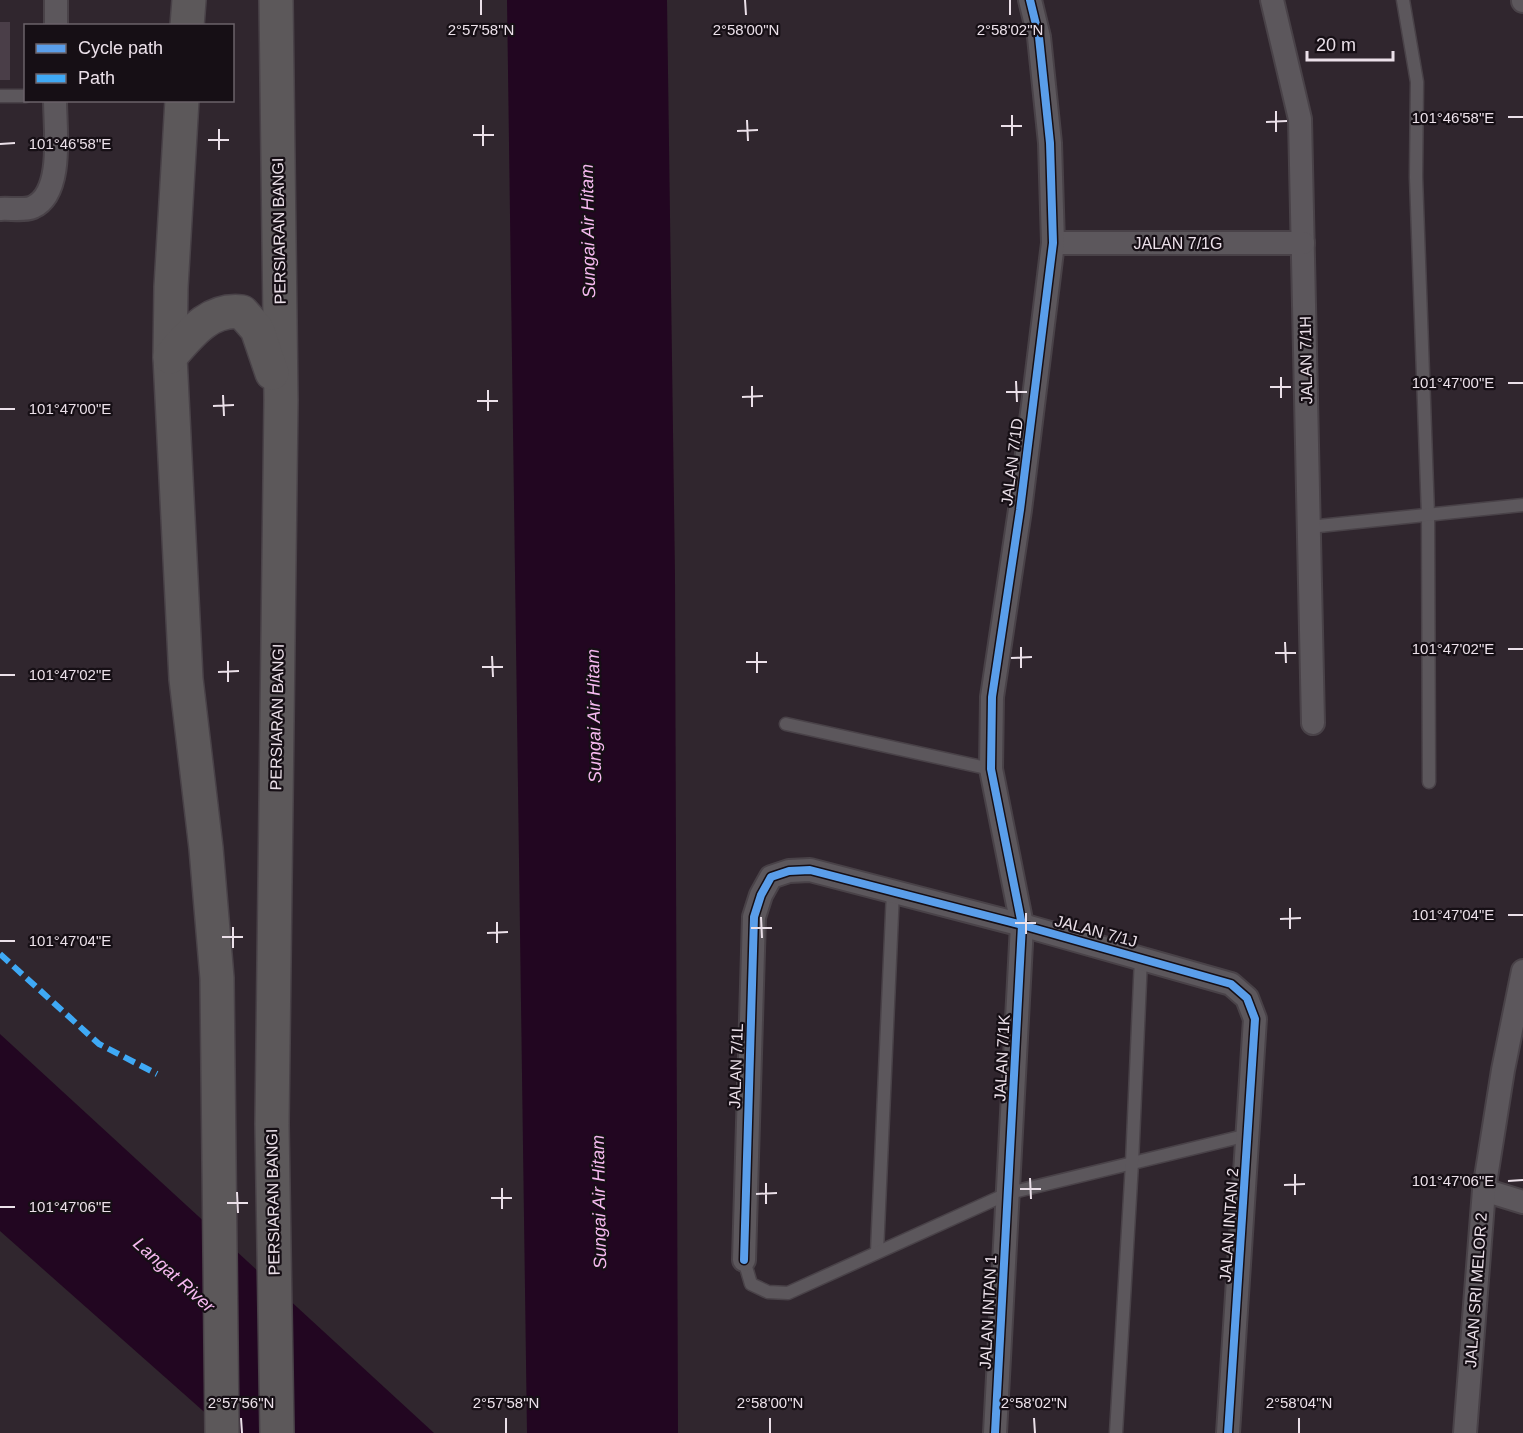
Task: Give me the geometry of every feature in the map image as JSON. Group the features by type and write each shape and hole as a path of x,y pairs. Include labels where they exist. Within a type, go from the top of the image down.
{"main road":[{"path":"187,24 189,0"},
{"path":"253,0 256,137 280,225"},
{"name":"PERSIARAN BANGI","path":"276,0 281,400 272,1124 277,1433"},
{"path":"182,102 171,287 170,357 186,679 206,848 217,978 222,1433"},
{"path":"170,357 198,326 218,313 242,312 257,329 281,400"}],"street":[{"path":"56,0 56,24"},
{"name":"JALAN 7/1D","path":"1022,925 991,769 992,697 1020,510 1053,243 1050,143 1039,37 1030,0"},
{"name":"JALAN 7/1H","path":"1272,0 1300,119 1314,723"},
{"path":"0,209 32,208 47,196 55,178 55,102"},
{"name":"JALAN 7/1G","path":"1053,243 1303,243"},
{"name":"JALAN 7/1J","path":"771,877 789,871 810,870 1022,925 1232,984 1247,998 1255,1019"},
{"name":"JALAN 7/1L","path":"744,1260 754,917 761,895 771,877"},
{"name":"JALAN 7/1K","path":"1009,1193 1022,925"},
{"name":"JALAN SRI MELOR 2","path":"1465,1433 1484,1190 1513,1073 1523,971"},
{"name":"JALAN INTAN 2","path":"1228,1433 1255,1019"},
{"path":"1484,1190 1523,1202"},
{"name":"JALAN INTAN 1","path":"995,1433 1009,1193"}],"lane":[{"path":"1403,0 1418,82 1416,177 1428,514 1429,783"},
{"path":"0,96 24,96"},
{"path":"1309,527 1523,505"},
{"path":"786,724 991,769"},
{"path":"877,1252 893,891"},
{"path":"1116,1433 1141,958"},
{"path":"744,1260 751,1284 768,1292 788,1293 1009,1193 1248,1135"}],"water":[{"name":"Sungai Air Hitam","path":"507,0 667,0 675,575 678,1433 527,1433"},
{"name":"Langat River","path":"0,1034 434,1433 228,1433 0,1231"}],"building":[{"path":"0,22 10,22 10,80 0,80"}],"marked path":[{"path":"0,954 99,1044 157,1074"}],"cycle path":[{"path":"995,1433 1022,925 991,769 992,697 1020,510 1053,243 1050,143 1039,37 1030,0"},
{"path":"744,1260 754,917 761,895 771,877 789,871 810,870 1022,925 1231,984 1247,998 1255,1019 1228,1433"}]}
